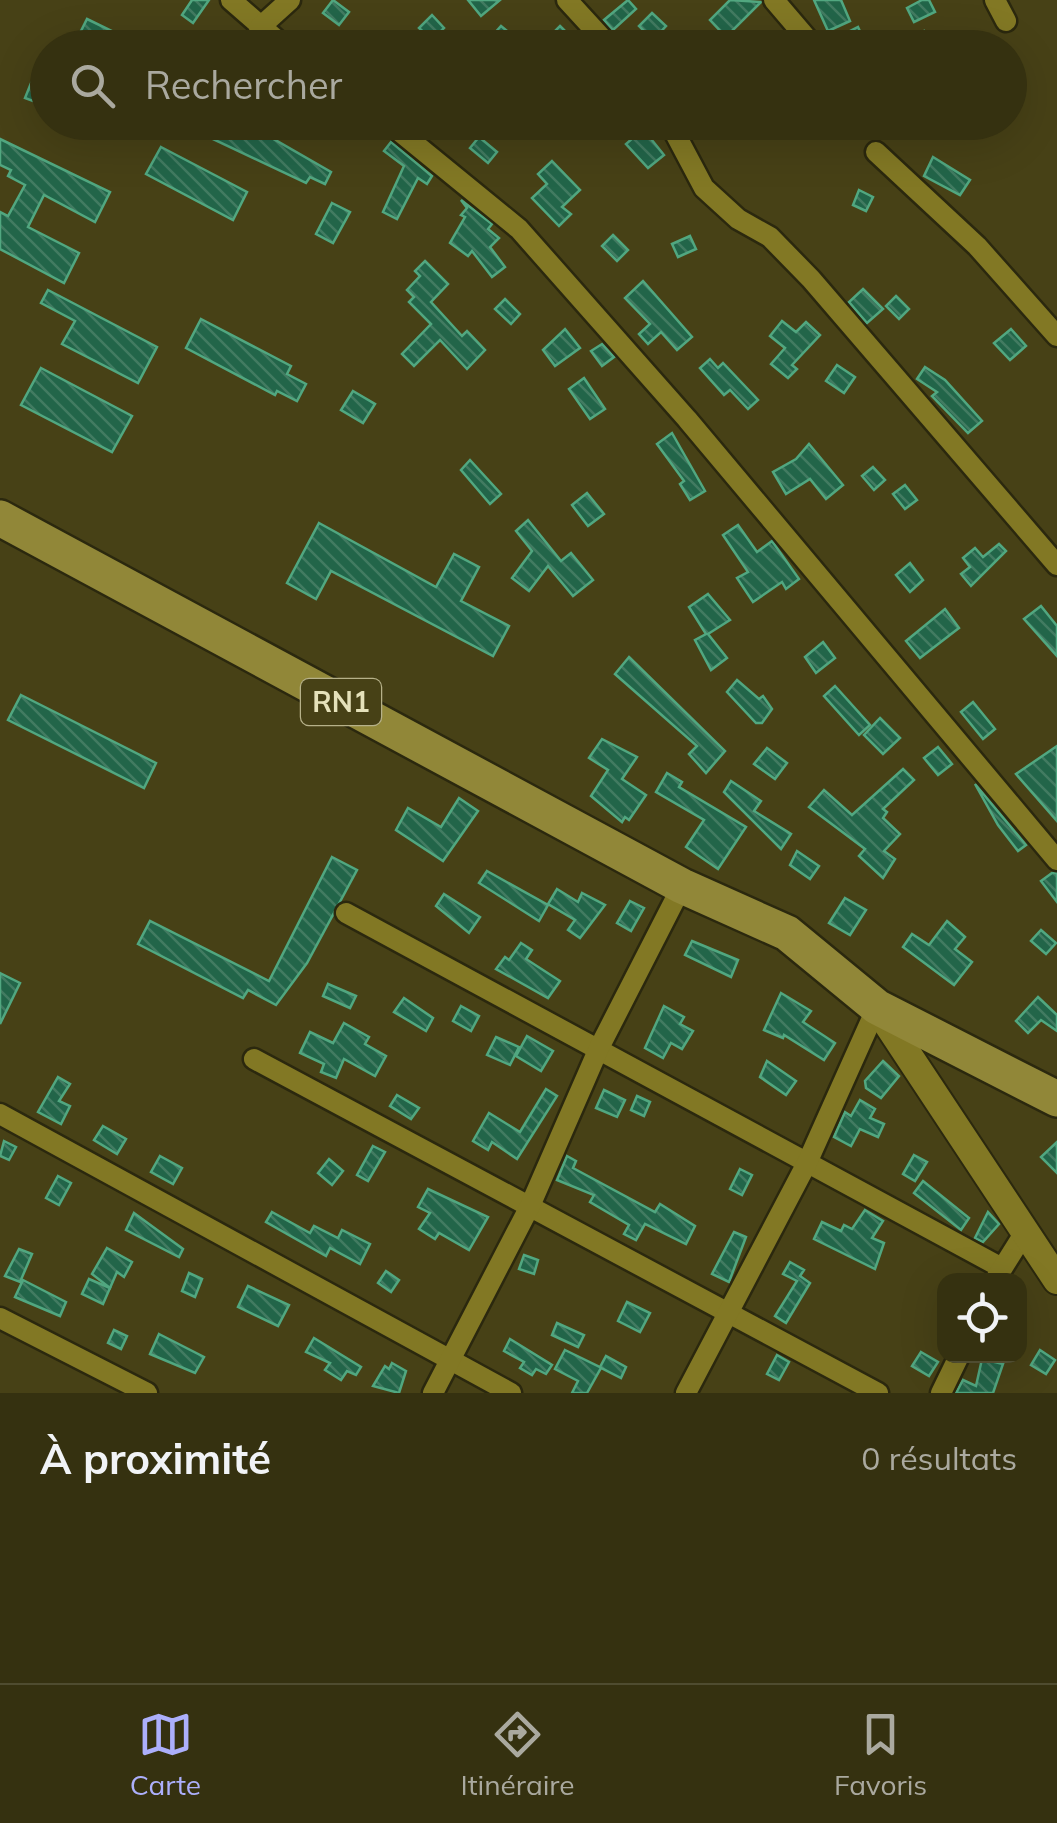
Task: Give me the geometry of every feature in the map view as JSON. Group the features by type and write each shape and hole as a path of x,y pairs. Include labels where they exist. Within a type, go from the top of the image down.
{"highway":[{"name":"RN1","path":"0,518 682,886 787,934 876,1007 1057,1099"}],"street":[{"path":"230,0 263,30"},
{"path":"260,28 290,0"},
{"path":"567,0 594,30"},
{"path":"774,0 800,30"},
{"path":"995,0 1006,21"},
{"path":"410,140 519,229 687,418 1057,860"},
{"path":"679,140 704,188 738,219 770,237 811,279 1057,565"},
{"path":"876,152 977,246 1057,336"},
{"path":"433,1393 530,1206 599,1048 682,886"},
{"path":"346,913 807,1163 996,1273"},
{"path":"686,1393 807,1163 876,1007"},
{"path":"876,1007 1057,1280"},
{"path":"254,1059 878,1393"},
{"path":"0,1114 511,1393"},
{"path":"999,1273 1025,1232"},
{"path":"0,1318 147,1393"},
{"path":"941,1393 956,1363"}],"building":[{"path":"192,0 209,0 193,23 182,15"},
{"path":"333,0 349,12 339,25 323,13"},
{"path":"468,0 500,0 481,16"},
{"path":"628,0 636,9 613,30 604,20"},
{"path":"730,0 761,2 733,30 719,30 710,20"},
{"path":"814,0 841,0 850,21 828,30"},
{"path":"929,0 935,12 914,22 907,8"},
{"path":"652,13 666,26 662,30 643,30 639,26"},
{"path":"432,15 444,28 421,30"},
{"path":"87,19 110,30 82,30"},
{"path":"0,139 110,192 95,222 44,195 28,227 79,253 64,283 0,249 0,212 8,216 25,185 8,176 11,170 0,165"},
{"path":"215,140 275,140 331,172 325,184 310,177 306,183"},
{"path":"477,140 483,140 497,152 488,163 470,148"},
{"path":"631,140 652,140 664,155 648,168 626,144"},
{"path":"391,142 432,176 427,184 418,178 397,219 383,212 404,166 384,151"},
{"path":"161,147 247,192 233,220 146,174"},
{"path":"933,157 970,180 960,195 924,176"},
{"path":"552,161 580,190 562,207 571,214 559,226 532,198 547,184 538,174"},
{"path":"859,190 873,197 866,211 853,205"},
{"path":"461,200 492,224 488,229 499,238 490,247 505,267 492,277 472,251 468,256 450,243 465,217 461,215 467,208"},
{"path":"332,203 350,212 333,243 316,234"},
{"path":"613,235 628,250 617,261 602,246"},
{"path":"690,236 696,249 678,257 672,244"},
{"path":"425,261 448,284 431,302 462,336 467,331 485,350 467,369 440,340 414,366 402,354 431,324 409,302 414,297 407,290 420,276 415,271"},
{"path":"643,281 692,337 677,350 661,332 648,344 639,334 650,324 625,298"},
{"path":"863,289 883,309 867,323 849,302"},
{"path":"48,290 157,347 138,383 62,344 75,321 41,303"},
{"path":"896,296 909,309 899,319 886,306"},
{"path":"505,299 520,314 511,324 495,309"},
{"path":"201,319 291,366 287,374 306,384 297,401 277,391 275,395 186,348"},
{"path":"782,321 796,332 806,322 820,335 792,365 797,369 788,378 771,364 785,348 770,336"},
{"path":"565,329 580,348 555,366 543,350"},
{"path":"1011,329 1026,346 1010,360 994,343"},
{"path":"602,344 614,357 602,366 591,351"},
{"path":"710,359 718,368 723,363 758,400 748,409 730,390 724,395 700,368"},
{"path":"837,365 855,377 844,393 826,381"},
{"path":"925,367 945,380 982,421 968,433 932,396 937,392 917,379"},
{"path":"41,368 132,416 112,452 21,405"},
{"path":"584,378 605,409 590,419 569,389"},
{"path":"353,391 375,404 363,423 341,410"},
{"path":"672,433 705,491 690,500 680,484 684,481 657,444"},
{"path":"809,444 843,485 826,499 810,479 786,494 773,472 796,459"},
{"path":"470,460 501,494 490,504 461,470"},
{"path":"873,467 885,480 874,490 862,476"},
{"path":"905,485 917,500 905,509 893,494"},
{"path":"587,493 604,514 588,526 572,505"},
{"path":"528,520 561,561 571,553 593,580 573,596 548,566 529,591 512,578 532,551 516,531"},
{"path":"319,523 436,587 454,554 479,567 461,601 509,626 493,656 331,571 316,599 287,583"},
{"path":"738,525 757,552 772,541 799,579 786,589 782,582 753,602 737,578 748,572 723,535"},
{"path":"999,544 1006,551 971,586 961,574 970,567 963,558 975,548 983,557"},
{"path":"910,563 923,580 910,592 896,575"},
{"path":"708,594 730,620 708,634 727,658 711,670 695,640 706,634 689,607"},
{"path":"1041,606 1057,626 1057,656 1024,619"},
{"path":"945,609 959,628 920,658 906,641"},
{"path":"823,642 835,658 816,673 805,657"},
{"path":"629,657 725,751 706,773 689,754 697,746 615,674"},
{"path":"737,680 759,699 763,696 772,709 762,723 756,723 727,692"},
{"path":"835,686 870,725 859,735 824,696"},
{"path":"21,695 156,763 144,788 8,720"},
{"path":"973,702 995,729 983,739 961,712"},
{"path":"880,718 900,738 883,754 864,735"},
{"path":"602,739 637,757 622,779 646,795 629,820 625,817 622,822 591,796 608,770 589,758"},
{"path":"1057,746 1057,821 1016,774"},
{"path":"938,747 952,764 938,775 924,758"},
{"path":"767,748 787,763 775,779 754,764"},
{"path":"903,769 914,780 883,809 887,812 883,818 900,834 884,851 895,859 883,878 859,856 865,849 809,807 824,790 852,815"},
{"path":"667,773 682,782 679,787 746,827 718,869 686,847 704,820 656,792"},
{"path":"731,781 761,801 754,811 791,834 781,849 724,792"},
{"path":"975,784 1026,845 1018,851 998,825"},
{"path":"459,798 478,811 443,861 396,830 408,808 441,827"},
{"path":"797,851 819,866 810,879 790,865"},
{"path":"332,857 357,870 307,963 276,1005 248,990 243,998 138,944 150,921 269,981"},
{"path":"487,871 548,905 539,921 479,883"},
{"path":"1057,873 1057,902 1041,881"},
{"path":"557,889 578,902 582,893 605,905 580,938 568,930 575,920 548,904"},
{"path":"444,894 480,917 469,933 436,906"},
{"path":"845,898 866,910 850,935 829,923"},
{"path":"630,901 644,908 631,931 617,923"},
{"path":"947,921 965,937 955,949 972,962 954,985 903,947 912,934 929,945"},
{"path":"1041,930 1056,943 1046,954 1031,941"},
{"path":"692,941 738,960 731,977 685,955"},
{"path":"521,943 532,950 526,959 560,981 548,998 496,969 505,957 509,960"},
{"path":"0,973 20,983 0,1024"},
{"path":"328,984 356,996 350,1008 323,996"},
{"path":"781,993 811,1011 803,1022 835,1043 824,1060 784,1035 783,1038 764,1030"},
{"path":"1038,997 1057,1015 1057,1031 1041,1020 1028,1033 1016,1021"},
{"path":"404,998 433,1018 426,1031 394,1012"},
{"path":"461,1006 479,1016 471,1031 453,1021"},
{"path":"664,1006 684,1017 680,1024 693,1031 682,1049 671,1043 663,1058 645,1048"},
{"path":"344,1023 369,1037 365,1044 386,1056 375,1076 344,1059 336,1078 321,1072 324,1064 300,1053 310,1032 333,1043"},
{"path":"527,1036 553,1051 541,1071 516,1056"},
{"path":"496,1037 519,1047 510,1065 487,1055"},
{"path":"767,1061 796,1081 786,1095 760,1077"},
{"path":"883,1061 899,1076 881,1098 866,1088 865,1081"},
{"path":"58,1077 70,1084 59,1101 70,1106 61,1124 38,1112"},
{"path":"546,1089 557,1096 517,1159 492,1142 488,1150 473,1141 489,1113 520,1132"},
{"path":"604,1090 625,1100 617,1117 596,1108"},
{"path":"397,1095 419,1108 411,1119 390,1106"},
{"path":"637,1096 650,1102 644,1116 631,1110"},
{"path":"860,1100 875,1109 870,1118 884,1124 878,1137 860,1129 851,1146 834,1137 845,1112 851,1116"},
{"path":"103,1126 126,1139 117,1154 94,1140"},
{"path":"4,1141 16,1147 9,1160 0,1156"},
{"path":"1057,1142 1057,1173 1041,1157"},
{"path":"373,1146 385,1152 368,1181 357,1175"},
{"path":"914,1155 927,1162 915,1181 903,1174"},
{"path":"160,1156 182,1168 173,1184 151,1172"},
{"path":"567,1156 576,1161 573,1168 655,1212 660,1204 695,1226 686,1244 645,1224 636,1240 624,1234 629,1225 590,1202 594,1195 557,1180"},
{"path":"329,1159 343,1171 332,1185 318,1173"},
{"path":"740,1169 752,1175 742,1195 730,1189"},
{"path":"58,1176 71,1183 59,1205 46,1198"},
{"path":"923,1181 969,1218 961,1230 914,1193"},
{"path":"428,1189 488,1217 469,1250 439,1233 435,1239 419,1229 430,1213 418,1207"},
{"path":"865,1210 883,1221 872,1238 884,1243 875,1269 814,1239 822,1222 841,1231 844,1225 852,1229"},
{"path":"272,1212 310,1233 314,1226 338,1238 342,1230 370,1244 360,1264 330,1248 326,1256 266,1222"},
{"path":"988,1212 999,1224 983,1242 975,1238"},
{"path":"134,1213 183,1249 179,1257 126,1230"},
{"path":"734,1232 746,1237 729,1282 712,1274"},
{"path":"107,1248 132,1262 124,1277 117,1272 110,1288 92,1274"},
{"path":"19,1249 32,1254 20,1282 5,1276"},
{"path":"524,1255 538,1260 534,1274 519,1269"},
{"path":"790,1262 804,1270 800,1276 810,1283 786,1323 775,1316 797,1281 783,1274"},
{"path":"386,1271 399,1280 391,1292 378,1283"},
{"path":"189,1273 202,1279 195,1297 182,1291"},
{"path":"89,1279 110,1288 103,1304 82,1294"},
{"path":"23,1280 66,1302 60,1316 15,1297"},
{"path":"248,1286 289,1305 278,1326 238,1307"},
{"path":"627,1302 650,1313 640,1332 618,1321"},
{"path":"557,1323 584,1335 578,1347 552,1335"},
{"path":"114,1330 127,1336 121,1349 108,1343"},
{"path":"159,1334 204,1357 195,1373 150,1354"},
{"path":"314,1338 361,1367 356,1375 347,1371 341,1380 325,1370 330,1363 306,1352"},
{"path":"510,1339 552,1365 546,1374 536,1369 532,1375 520,1368 524,1362 504,1351"},
{"path":"565,1350 600,1367 606,1356 626,1367 621,1378 601,1368 587,1393 572,1393 578,1381 555,1369"},
{"path":"1040,1350 1055,1360 1046,1374 1031,1365"},
{"path":"921,1352 937,1363 929,1376 912,1366"},
{"path":"777,1355 789,1362 779,1380 767,1374"},
{"path":"392,1363 406,1371 399,1393 373,1386 385,1366 389,1369"},
{"path":"981,1363 1003,1364 993,1393 956,1393 963,1380 976,1386"}]}
